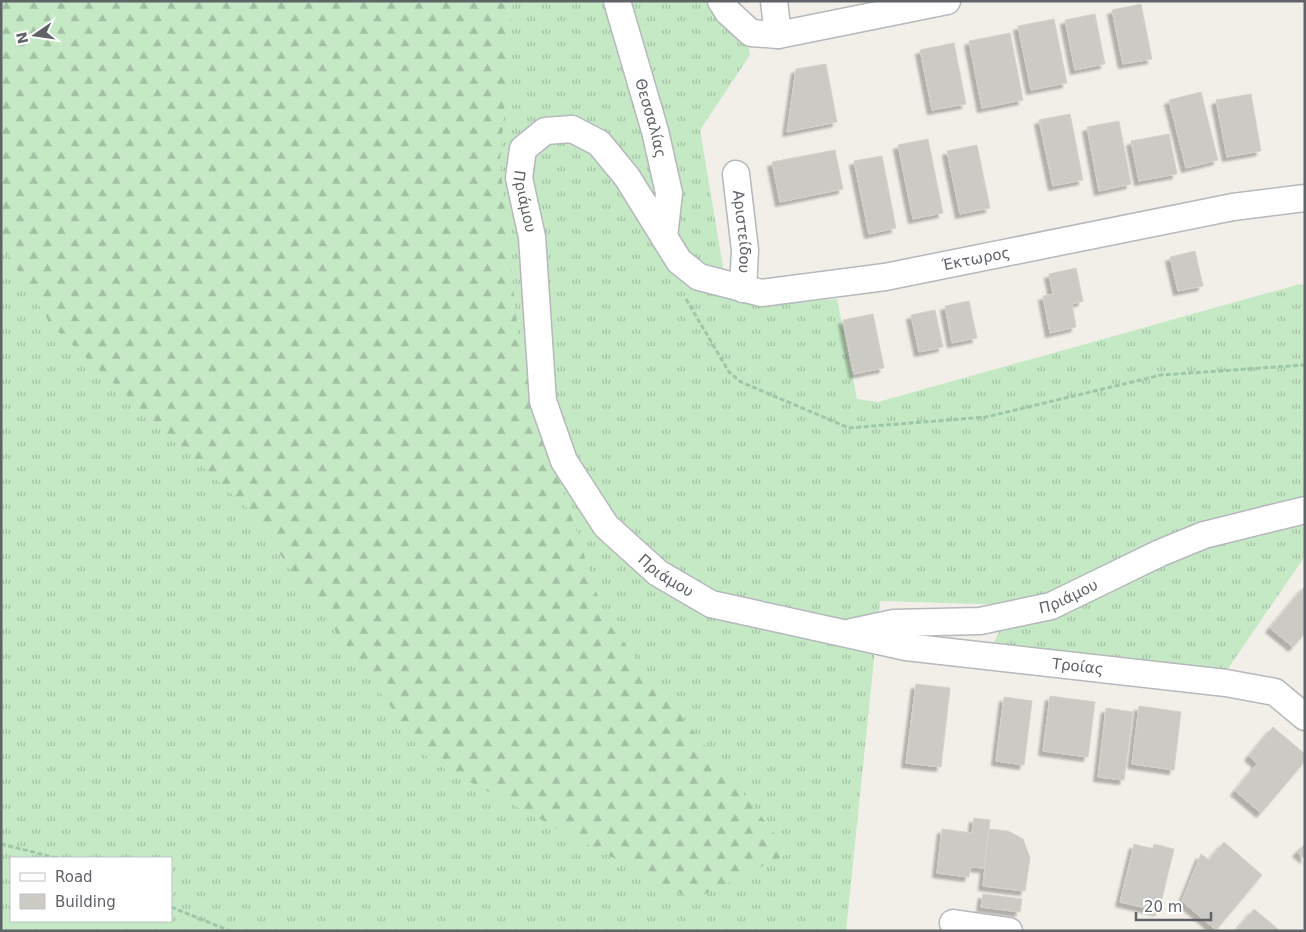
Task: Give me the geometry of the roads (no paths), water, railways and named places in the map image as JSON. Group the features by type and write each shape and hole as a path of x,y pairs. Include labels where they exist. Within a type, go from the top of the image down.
{"street":[{"name":"Θεσσαλίας","path":"618,1 655,131 669,194 664,237"},
{"path":"721,1 728,12 751,33 778,35 947,1"},
{"path":"774,1 778,35"},
{"name":"Πριάμου","path":"664,237 627,177 599,143 572,129 545,131 523,149 519,178 532,236 543,401 564,461 606,526 658,573 711,604 842,634 894,623 980,621 1051,606 1160,553 1204,535 1305,510"},
{"name":"Αριστείδου","path":"736,174 745,250 743,289"},
{"name":"Έκτωρος","path":"664,237 679,261 699,277 761,293 885,277 1233,207 1305,198"},
{"name":"Τροίας","path":"842,634 906,647 1226,683 1275,692 1305,717"},
{"path":"953,923 1009,931"}]}
